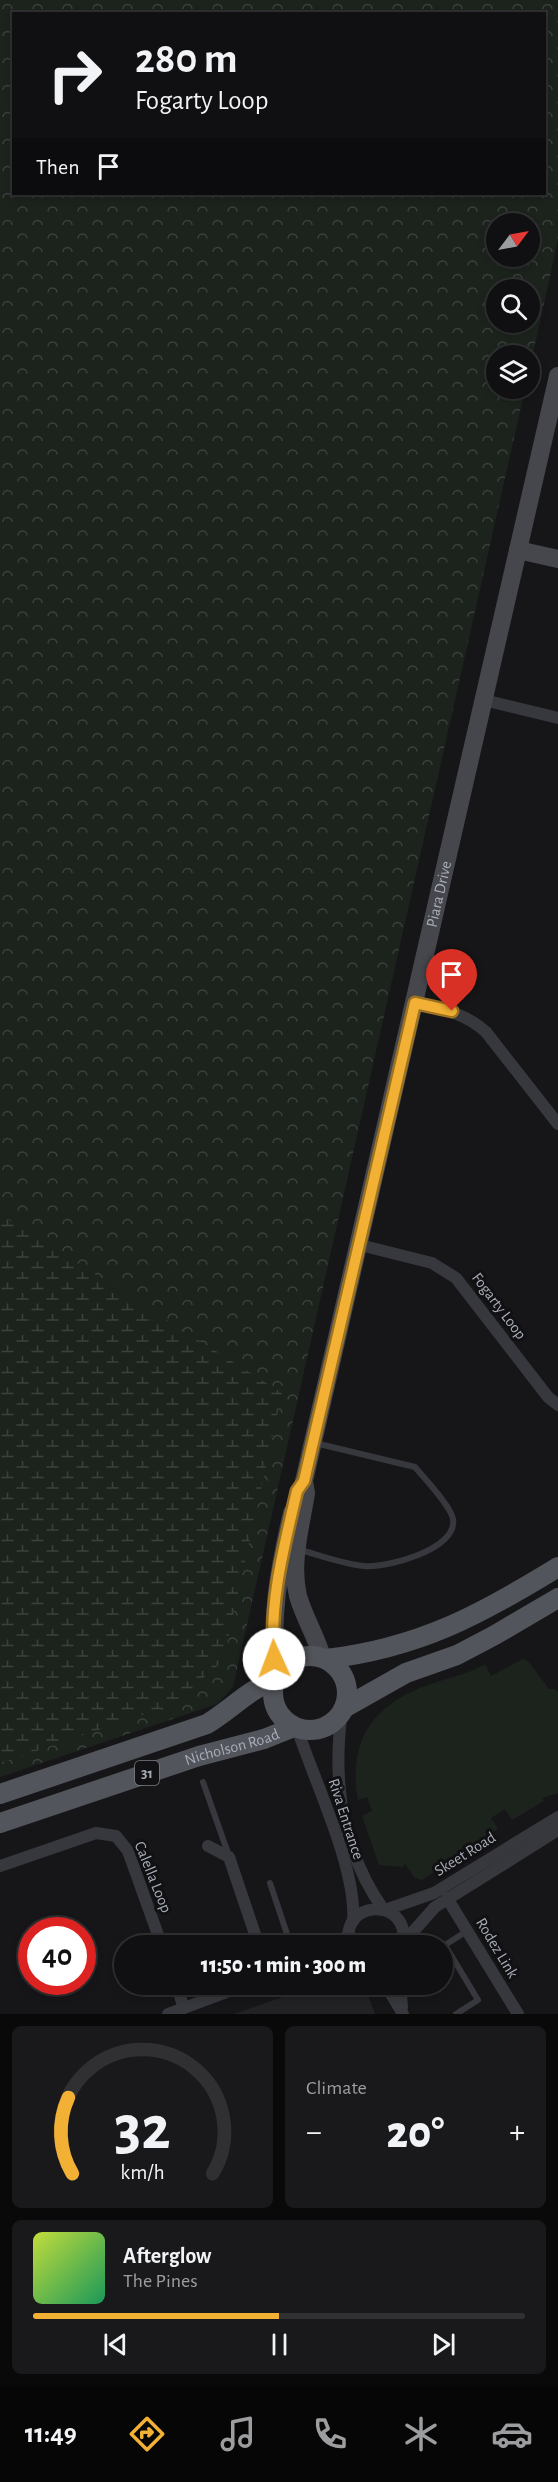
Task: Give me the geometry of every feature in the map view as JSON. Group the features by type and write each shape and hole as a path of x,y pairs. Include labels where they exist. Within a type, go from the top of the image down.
{"main road":[{"name":"31","path":"275,1678 292,1659 304,1656 324,1658 361,1654 434,1634 489,1610 558,1567"},
{"name":"31","path":"296,1728 321,1729 332,1723 343,1709 406,1673 457,1654 495,1635 558,1598"},
{"path":"324,1658 343,1676 347,1692 343,1709"},
{"path":"275,1678 272,1695 277,1711 296,1728"},
{"name":"Nicholson Road","path":"0,1794 207,1724 234,1707 260,1685 275,1678"},
{"name":"Nicholson Road","path":"0,1823 198,1756 296,1728"}],"street":[{"name":"Piara Drive","path":"275,1678 273,1642 278,1571 297,1491 304,1481 360,1245 557,385"},
{"path":"518,550 558,559"},
{"path":"484,700 558,718"},
{"path":"415,1003 473,1019 486,1032 558,1124"},
{"name":"Fogarty Loop","path":"360,1245 432,1263 451,1274 548,1397 558,1406"},
{"name":"Piara Drive","path":"304,1481 306,1493 295,1576 298,1597 324,1658"},
{"name":"Riva Entrance","path":"343,1709 338,1753 341,1811 360,1870 384,1910 400,1923 402,1935"},
{"name":"Riva Entrance","path":"296,1728 346,1874 354,1910 353,1922"},
{"name":"Skeet Road","path":"353,1922 366,1911 384,1910 434,1893 558,1817"},
{"name":"Skeet Road","path":"410,1935 425,1916 447,1898 558,1830"},
{"name":"Calella Loop","path":"0,1866 96,1833 116,1836 128,1851 158,1935"},
{"path":"208,1846 229,1857 255,1935"},
{"name":"Rodez Link","path":"447,1898 518,2014"},
{"path":"350,1935 353,1922"},
{"path":"180,1995 184,2008"},
{"path":"168,2014 219,1995"},
{"path":"392,1995 403,2013"},
{"path":"401,1995 403,2013"}],"lane":[{"path":"297,1549 365,1566 391,1564 444,1542 453,1528 453,1516 416,1467 313,1443"},
{"path":"203,1782 229,1857"},
{"path":"270,1883 287,1935"},
{"path":"456,2014 478,2000 445,1945 467,1931"}],"shaded area":[{"path":"288,1995 368,1995 375,2014 234,2014"}],"green space":[{"path":"0,0 558,0 558,240 540,322 540,279 486,279 486,333 537,333 535,345 486,345 486,399 523,399 233,1687 217,1704 0,1777"},
{"path":"0,1214 282,1393 223,1661 172,1705 0,1763"},
{"path":"523,1659 528,1661 549,1689 555,1689 558,1692 558,1793 542,1798 544,1801 512,1820 505,1809 491,1818 498,1829 422,1880 415,1878 405,1864 402,1867 379,1865 362,1816 372,1811 367,1797 358,1800 356,1779 361,1743 368,1728 392,1703 409,1693 485,1664 491,1676"}],"route":[{"path":"274,1659 273,1624 278,1571 297,1491 304,1481 415,1003 452,1011"}]}
